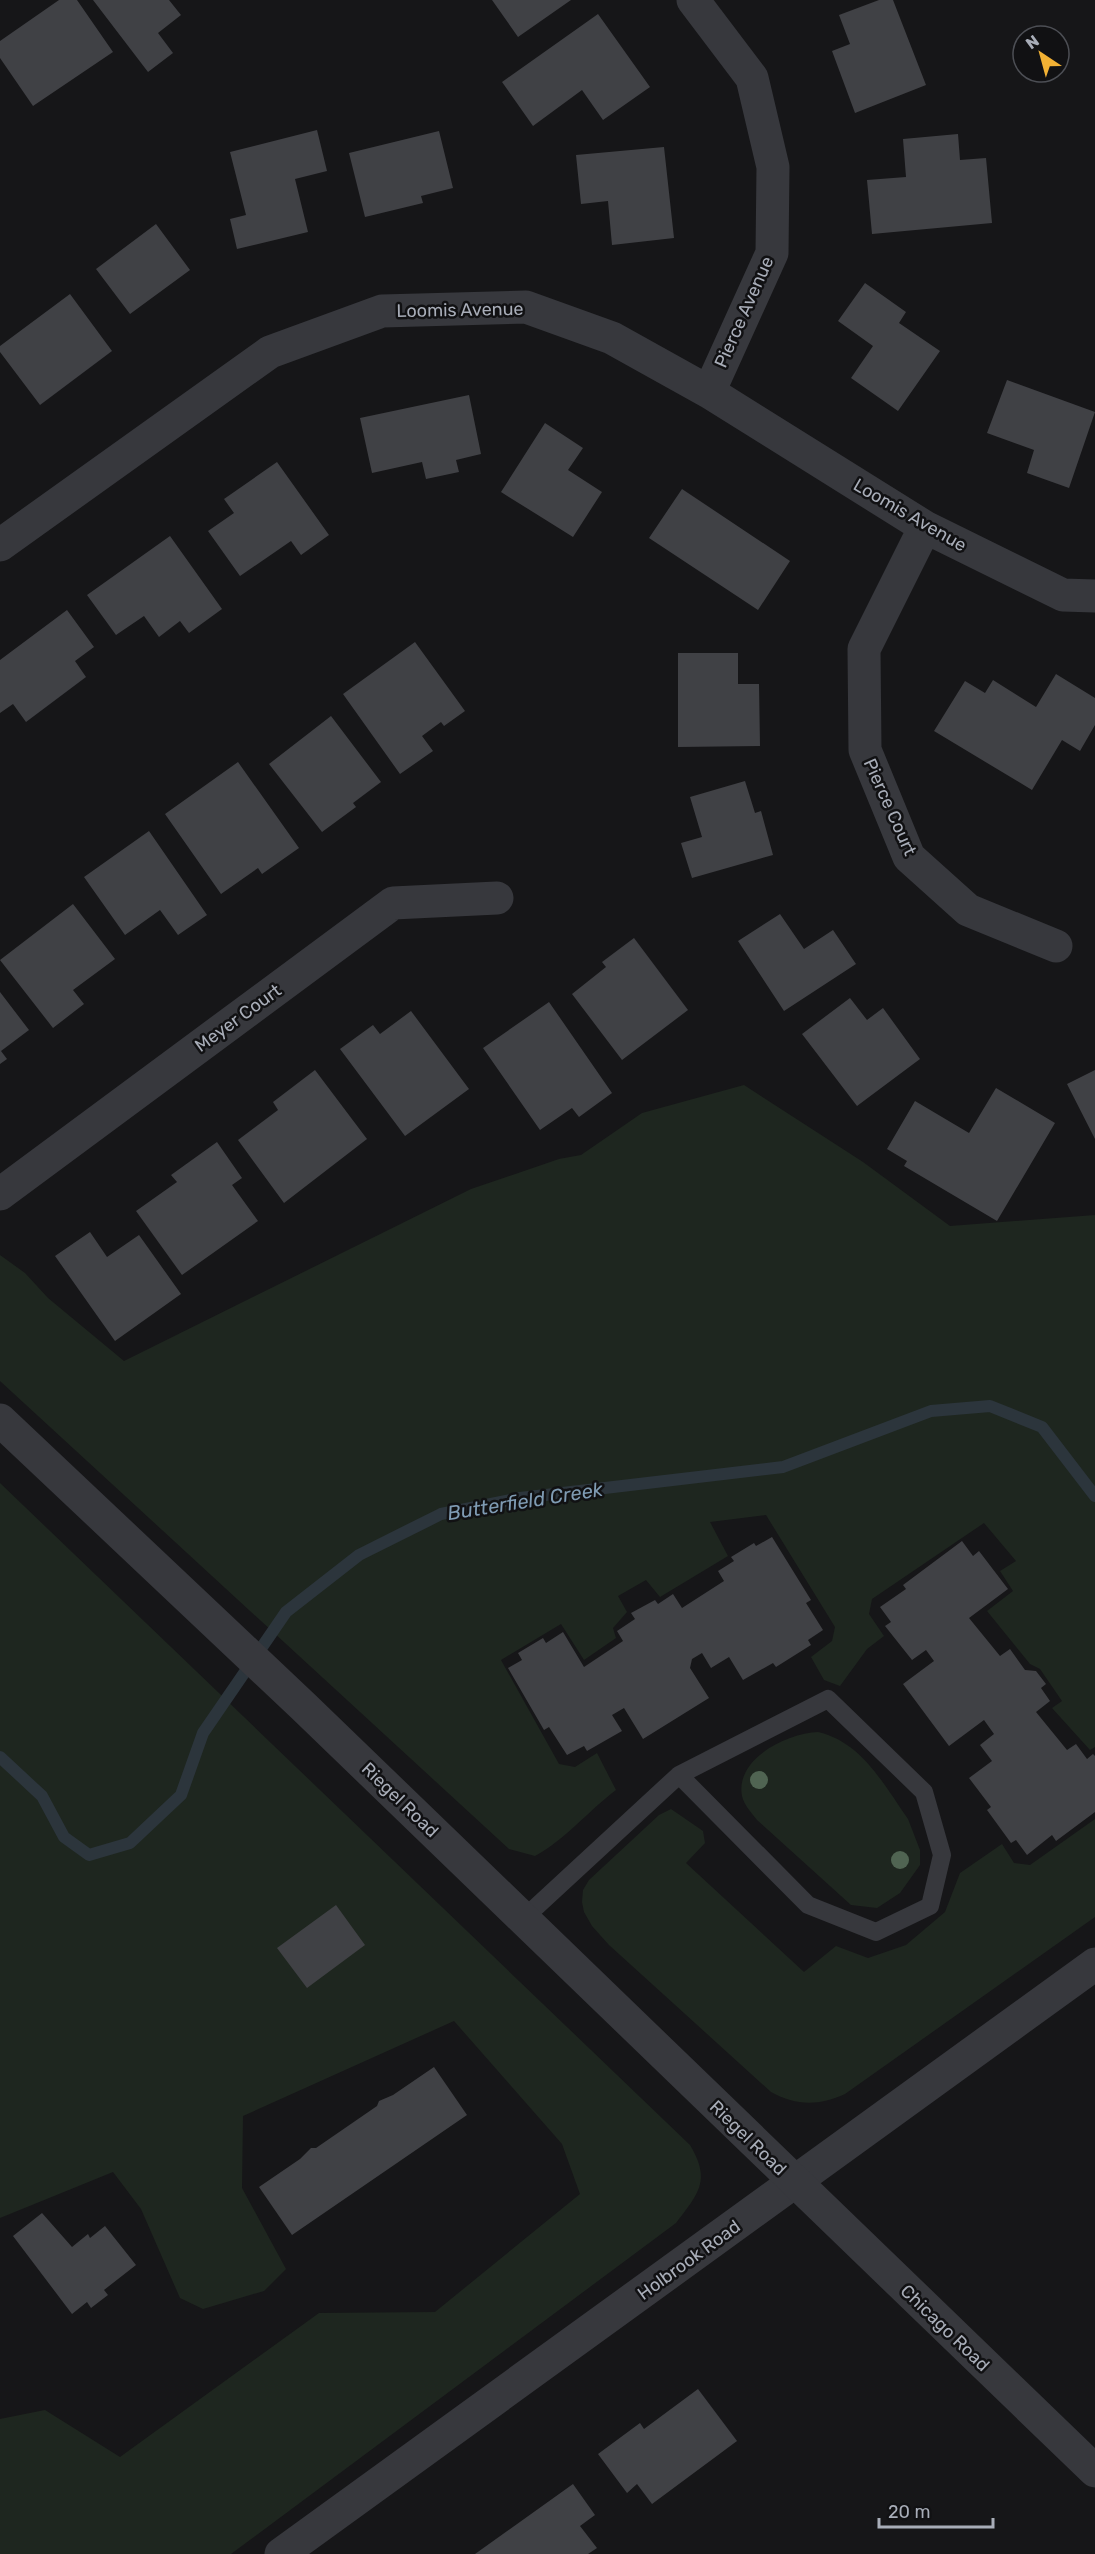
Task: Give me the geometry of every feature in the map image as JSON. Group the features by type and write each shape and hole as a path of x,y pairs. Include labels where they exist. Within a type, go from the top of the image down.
{"street":[{"name":"Pierce Avenue","path":"693,0 752,78 773,167 772,253 709,392"},
{"name":"Loomis Avenue","path":"0,545 270,351 382,311 526,307 612,338 709,392 925,527 1063,595 1095,596"},
{"name":"Pierce Court","path":"925,527 864,648 865,750 909,857 968,910 1056,946"},
{"name":"Meyer Court","path":"0,1194 393,903 497,898"},
{"name":"Riegel Road","path":"0,1420 304,1707 795,2184"},
{"name":"Holbrook Road","path":"281,2554 795,2184 1095,1964"},
{"name":"Chicago Road","path":"795,2184 1095,2471"}],"lane":[{"path":"523,1919 679,1775 828,1699 924,1792 942,1855 930,1906 876,1932 808,1905 679,1775"}],"shaded area":[{"path":"744,1085 863,1162 950,1226 1095,1215 1095,1747 1090,1750 1052,1708 1062,1701 1040,1669 1030,1664 987,1611 1013,1591 1000,1571 1016,1561 984,1523 872,1599 869,1614 884,1636 867,1649 840,1686 824,1680 811,1657 832,1641 835,1627 766,1515 710,1522 728,1556 660,1597 646,1580 618,1596 627,1612 613,1628 616,1638 584,1660 561,1624 501,1660 559,1764 575,1767 597,1753 616,1790 567,1833 535,1856 509,1849 0,1381 0,1255 25,1273 48,1298 124,1361 471,1189 559,1159 581,1155 642,1113"},
{"path":"0,1483 690,2145 700,2168 700,2186 676,2223 231,2554 0,2554 0,2419 45,2410 120,2457 319,2313 435,2312 580,2194 562,2144 454,2021 243,2116 242,2188 286,2269 264,2291 203,2309 180,2298 141,2209 113,2172 0,2218"},
{"path":"818,1732 834,1737 847,1745 870,1766 908,1819 920,1850 920,1865 900,1893 877,1908 851,1905 757,1820 743,1799 742,1782 755,1759 766,1750 792,1737"},
{"path":"671,1809 703,1831 705,1843 686,1863 804,1972 836,1946 868,1958 906,1945 945,1912 960,1873 1002,1844 1014,1863 1030,1865 1095,1819 1095,1917 845,2094 826,2101 808,2103 789,2100 771,2092 609,1945 592,1926 584,1912 583,1890 589,1880 659,1815"}],"building":[{"path":"59,0 77,0 113,52 33,106 0,58 0,41"},
{"path":"93,0 169,0 181,15 158,33 173,53 148,72"},
{"path":"492,0 571,0 518,37"},
{"path":"879,0 893,0 926,85 855,113 832,51 850,44 839,15"},
{"path":"598,14 650,87 603,120 582,90 533,126 502,82"},
{"path":"317,130 327,171 295,179 308,232 237,249 230,219 246,215 230,152"},
{"path":"439,131 453,188 421,196 423,203 365,217 349,153"},
{"path":"958,134 960,160 986,158 992,223 872,234 867,180 906,177 903,139"},
{"path":"664,147 674,238 612,245 608,201 581,204 576,155"},
{"path":"156,224 190,270 130,314 96,269"},
{"path":"865,283 906,312 899,323 940,351 898,411 851,378 873,346 838,321"},
{"path":"70,294 112,351 40,405 0,352 0,346"},
{"path":"1007,380 1095,412 1069,488 1027,473 1034,450 987,433"},
{"path":"469,395 481,454 456,460 459,472 426,479 422,462 372,473 360,418"},
{"path":"545,423 583,448 568,470 602,492 573,537 501,492"},
{"path":"277,462 329,535 301,555 291,541 240,576 208,531 234,513 224,499"},
{"path":"682,489 790,561 758,610 649,538"},
{"path":"170,536 222,609 189,633 180,621 159,637 144,616 116,635 87,595"},
{"path":"67,610 94,647 75,661 86,677 26,722 13,704 0,713 0,660"},
{"path":"415,642 465,711 444,726 441,722 422,736 433,751 400,774 343,694"},
{"path":"678,653 738,653 738,684 759,684 760,746 678,747"},
{"path":"1056,674 1095,698 1095,725 1080,751 1062,740 1032,790 934,731 965,681 985,693 993,680 1036,707"},
{"path":"331,716 381,782 353,803 356,807 322,832 269,764"},
{"path":"238,762 299,848 262,874 258,868 221,894 165,814"},
{"path":"745,781 755,813 761,811 773,855 692,878 681,843 702,837 690,797"},
{"path":"149,831 207,915 178,935 160,910 125,935 84,877"},
{"path":"73,904 115,959 73,990 84,1004 53,1028 0,960"},
{"path":"780,914 804,949 833,930 856,964 784,1011 738,941"},
{"path":"634,938 688,1010 622,1060 572,994 606,967 602,962"},
{"path":"0,992 29,1030 1,1051 7,1059 0,1064"},
{"path":"850,998 867,1020 883,1008 920,1059 857,1106 802,1034"},
{"path":"549,1002 612,1093 579,1117 572,1108 540,1130 483,1048"},
{"path":"411,1011 469,1089 405,1136 340,1049 373,1025 380,1034"},
{"path":"315,1070 367,1139 284,1203 238,1140 278,1110 273,1102"},
{"path":"1095,1070 1095,1139 1067,1084"},
{"path":"996,1088 1055,1123 997,1221 904,1166 907,1161 887,1149 915,1101 969,1133"},
{"path":"217,1142 242,1178 232,1185 258,1221 182,1275 136,1211 177,1182 171,1175"},
{"path":"90,1232 107,1257 139,1235 181,1294 115,1341 55,1256"},
{"path":"772,1537 811,1600 806,1603 823,1630 808,1640 811,1645 776,1667 773,1663 743,1680 729,1657 711,1668 702,1653 692,1659 690,1668 709,1698 643,1739 624,1708 612,1715 622,1731 587,1751 584,1746 567,1755 549,1727 544,1730 508,1668 522,1660 518,1653 543,1638 546,1643 563,1632 584,1667 623,1641 617,1631 635,1619 631,1613 655,1600 658,1604 673,1594 682,1608 724,1581 718,1571 734,1561 731,1557 754,1543 756,1546"},
{"path":"962,1541 973,1556 979,1551 1008,1589 969,1618 1000,1656 1010,1649 1025,1670 1036,1671 1046,1684 1041,1688 1050,1701 1036,1712 1067,1750 1076,1744 1087,1759 1093,1754 1095,1756 1095,1812 1056,1841 1052,1835 1027,1855 1016,1840 1011,1843 987,1810 991,1807 969,1778 992,1761 980,1745 994,1734 984,1720 949,1746 903,1684 934,1661 926,1650 912,1660 885,1626 891,1622 880,1607 906,1589 903,1585"},
{"path":"336,1905 365,1945 307,1988 277,1948"},
{"path":"434,2067 467,2115 292,2235 259,2187 300,2159 311,2148 316,2148 377,2106 379,2101 393,2095"},
{"path":"42,2213 72,2247 88,2234 90,2238 105,2226 136,2265 104,2290 108,2295 91,2308 87,2302 72,2314 13,2236"},
{"path":"698,2389 737,2441 652,2504 637,2484 627,2493 598,2454 640,2423 644,2429"},
{"path":"573,2484 595,2515 580,2526 597,2548 588,2554 475,2554"}],"waterway":[{"name":"Butterfield Creek","path":"0,1757 42,1796 64,1837 89,1855 130,1843 181,1795 203,1733 286,1612 359,1555 441,1514 520,1498 783,1467 931,1411 990,1406 1042,1427 1095,1496"}]}
